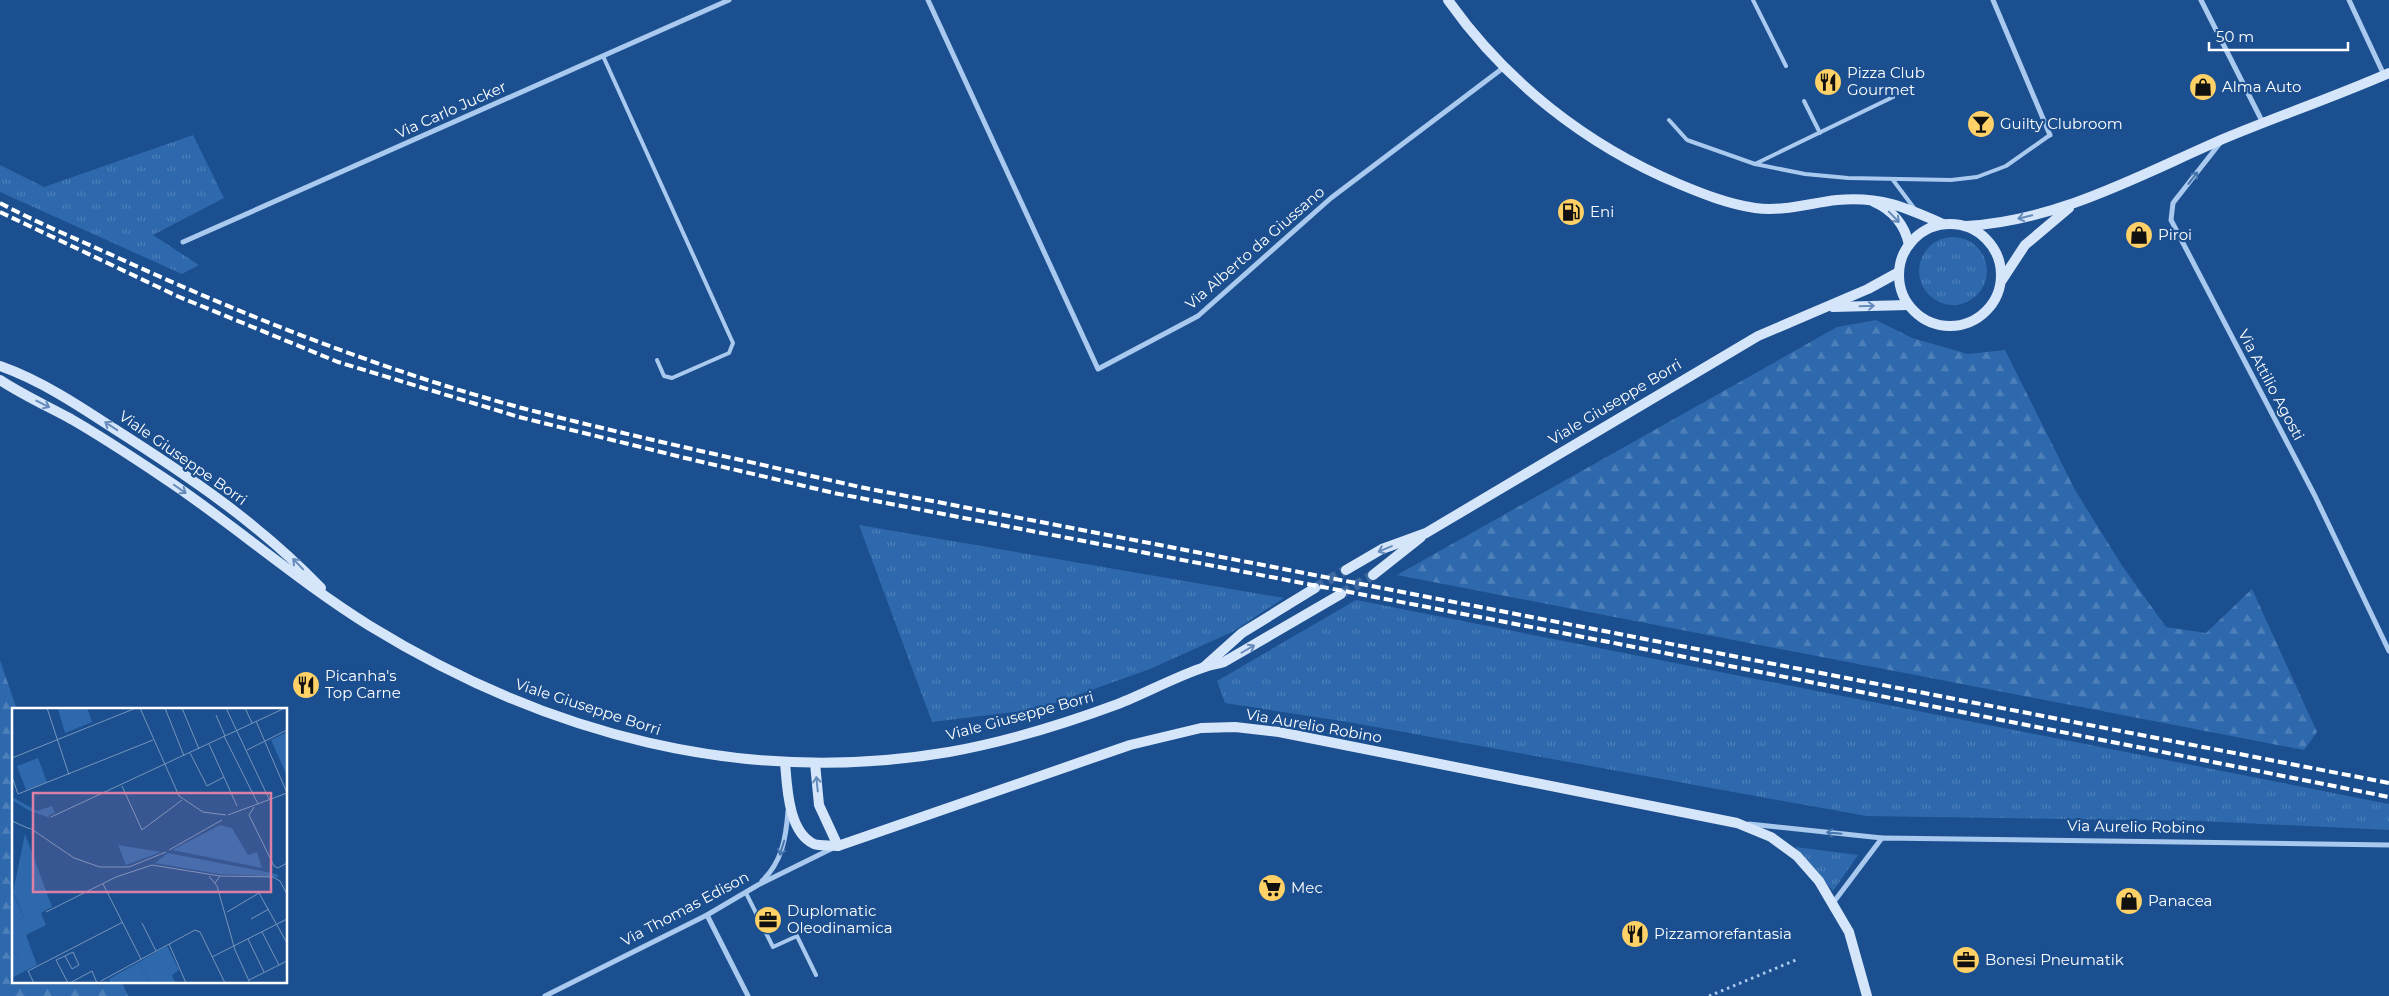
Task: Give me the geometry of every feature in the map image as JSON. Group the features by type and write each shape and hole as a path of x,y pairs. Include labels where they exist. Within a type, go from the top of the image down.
{"main road":[{"path":"1448,0 1473,36 1504,68 1576,130 1641,168 1709,197 1755,208 1790,208 1837,200 1869,199 1894,203 1943,224 1966,226 1994,225 2073,205 2263,123 2386,74"},
{"path":"1869,199 1882,206 1899,221 1909,244"},
{"path":"1943,224 1918,235 1909,244 1902,258 1899,272 1900,289 1908,305 1921,318 1937,325 1955,327 1972,322 1987,312 1997,297 2002,280 2024,245 2073,205"},
{"path":"1966,226 1981,234 1993,246 2000,262 2002,280"},
{"name":"Viale Giuseppe Borri","path":"1373,575 1397,558 1426,533 1758,336 1868,289 1899,272"},
{"name":"Viale Giuseppe Borri","path":"1826,307 1908,305"},
{"name":"Viale Giuseppe Borri","path":"0,366 79,406 180,471 287,553 332,599"},
{"name":"Viale Giuseppe Borri","path":"0,380 74,420 123,451 191,496 266,555 369,625 425,659 486,688 556,715 662,747 750,760 815,763 907,758 984,744 1103,709 1203,667 1227,660 1341,594"},
{"name":"Viale Giuseppe Borri","path":"1346,570 1382,549 1426,533"},
{"name":"Viale Giuseppe Borri","path":"1203,667 1246,630 1315,588"},
{"name":"Via Aurelio Robino","path":"838,846 1130,745 1201,728 1235,727 1279,732 1737,823 1771,837 1797,856 1819,881 1833,903 1849,932 1867,996"},
{"path":"785,762 789,804 800,831 815,844 838,846 819,805 815,763"}],"street":[{"name":"Via Carlo Jucker","path":"183,242 729,0"},
{"name":"Via Alberto da Giussano","path":"928,0 1098,369 1198,316 1331,198 1504,68"},
{"path":"1993,0 2050,135"},
{"path":"2201,0 2263,123"},
{"path":"2348,0 2386,74"},
{"name":"Via Attilio Agosti","path":"2223,140 2173,203 2171,220 2315,496 2389,651"},
{"path":"758,884 773,871 781,854 787,834 789,804"},
{"name":"Via Aurelio Robino","path":"1737,823 1882,838 2389,845"},
{"path":"1833,903 1882,838"},
{"name":"Via Thomas Edison","path":"545,996 707,915 758,884 838,846"},
{"path":"707,915 748,996"}],"lane":[{"path":"1753,0 1786,66"},
{"path":"603,56 733,343 729,353 672,378 664,376 657,360"},
{"path":"1755,164 1893,97"},
{"path":"1804,101 1820,133"},
{"path":"1669,120 1688,140 1755,164 1804,174 1893,179 1951,180 1977,177 2006,166 2050,135"},
{"path":"1893,179 1917,212"},
{"path":"746,892 773,947 797,936 816,974"}],"path":[{"path":"1709,996 1796,960"}],"green space":[{"path":"193,135 224,198 153,235 199,265 182,274 0,192 0,165 44,187"},
{"path":"1953,237 1966,240 1977,247 1984,258 1987,271 1984,284 1977,295 1966,302 1953,305 1940,302 1929,295 1922,284 1919,271 1922,258 1929,247 1940,240"},
{"path":"1876,320 1912,338 1968,354 2005,350 2075,490 2123,567 2166,627 2206,633 2252,589 2317,732 2304,750 1397,575 1837,327"},
{"path":"859,525 1284,598 1232,632 1150,669 1038,709 932,722"},
{"path":"1356,600 2389,804 2389,830 2200,821 1866,816 1354,723 1225,703 1217,681"},
{"path":"0,660 16,708 12,708 12,984 123,984 128,996 0,996"},
{"path":"1795,847 1858,855 1833,891"}],"tunnel":[{"path":"1315,588 1346,570"},
{"path":"1341,594 1373,575"}],"railway":[{"path":"0,203 161,277 314,340 418,377 470,393 606,429 860,487 2389,783"},
{"path":"0,212 177,296 338,362 519,417 681,457 834,493 1609,642 2389,797"}],"place":[{"name":"Pizza Club Gourmet","path":"1828,82"},
{"name":"Alma Auto","path":"2203,87"},
{"name":"Guilty Clubroom","path":"1981,124"},
{"name":"Eni","path":"1571,212"},
{"name":"Piroi","path":"2139,235"},
{"name":"Picanha's Top Carne","path":"306,685"},
{"name":"Mec","path":"1272,888"},
{"name":"Panacea","path":"2129,901"},
{"name":"Duplomatic Oleodinamica","path":"768,920"},
{"name":"Pizzamorefantasia","path":"1635,934"},
{"name":"Bonesi Pneumatik","path":"1966,960"}]}
